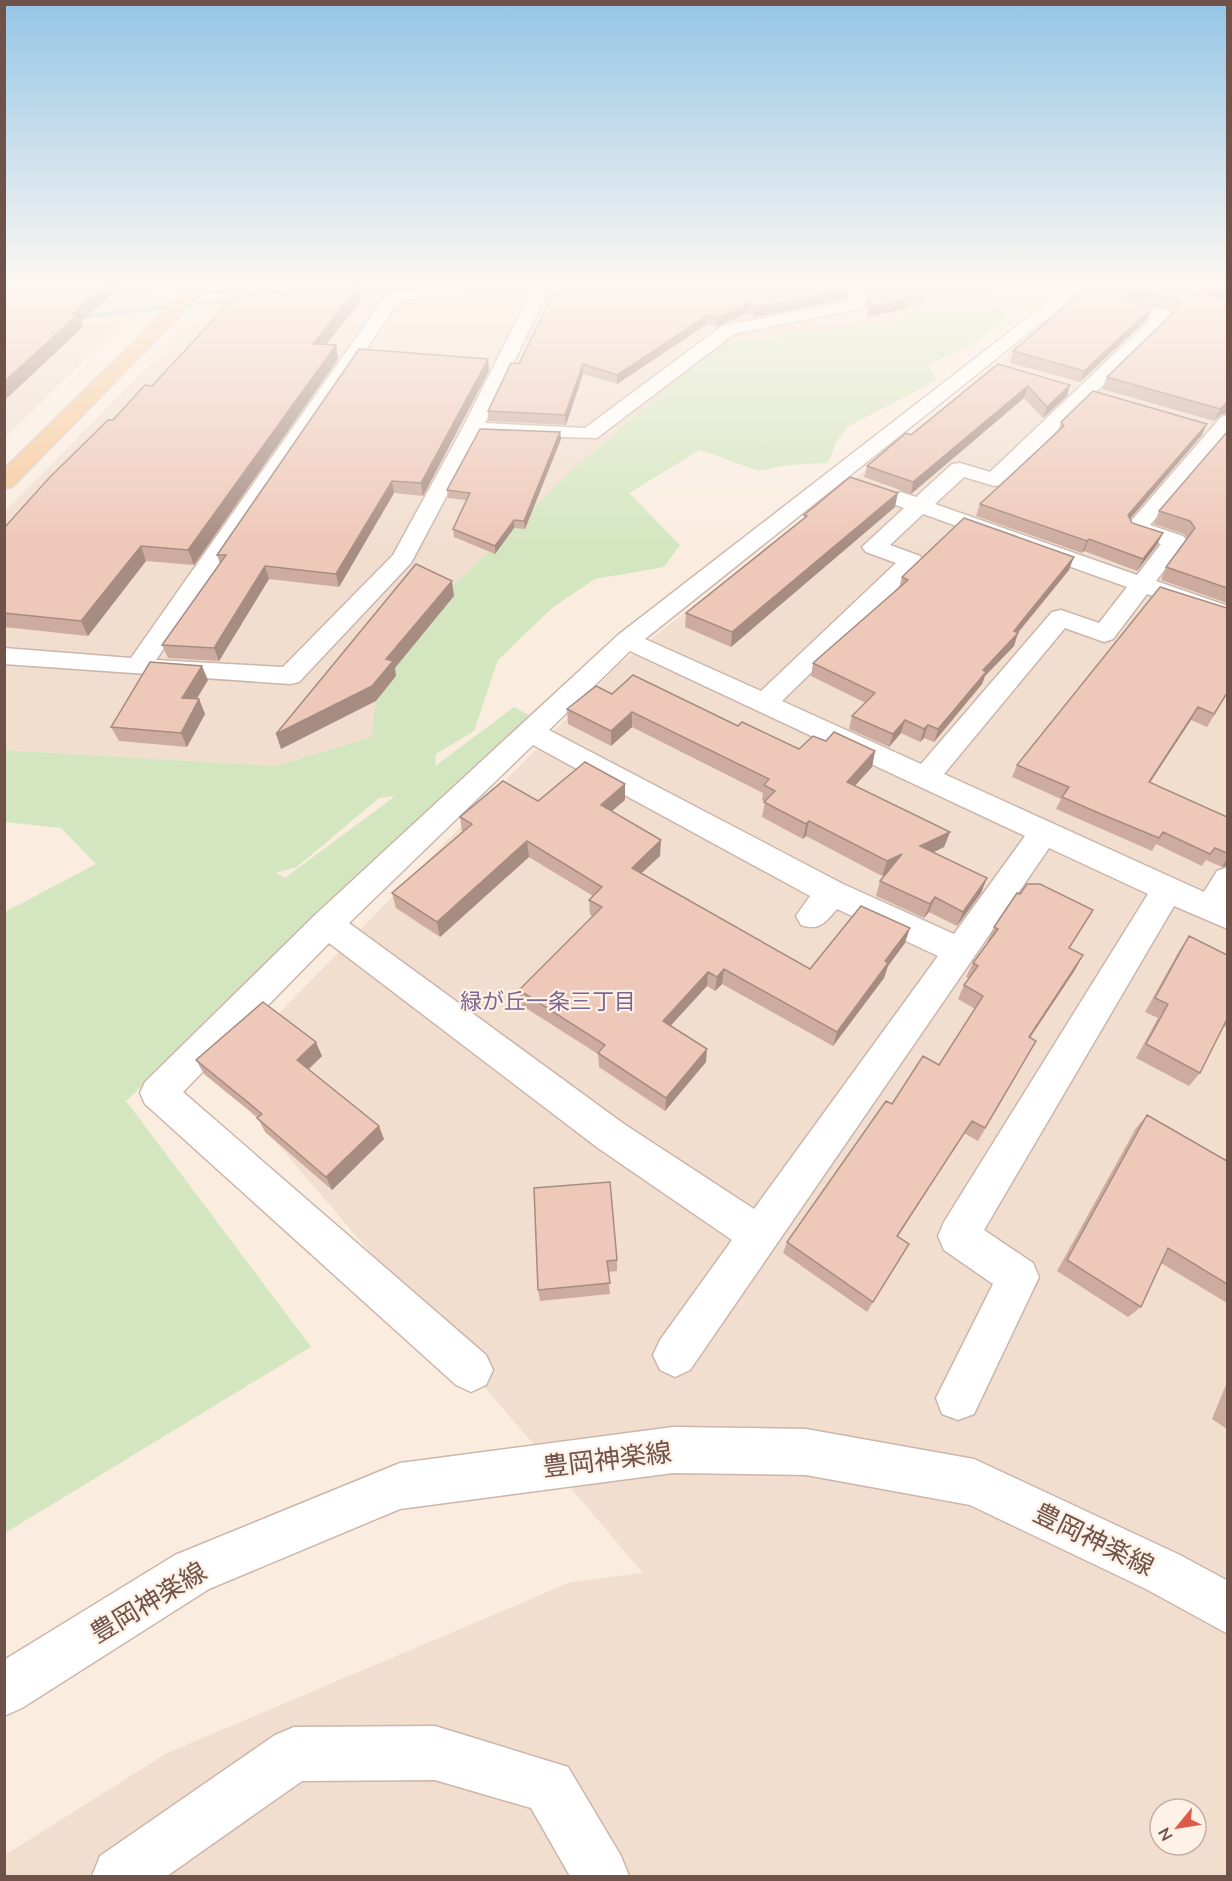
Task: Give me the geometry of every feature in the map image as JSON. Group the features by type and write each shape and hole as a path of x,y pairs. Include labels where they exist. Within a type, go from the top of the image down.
{"main road":[{"path":"4,482 114,372"}],"street":[{"path":"138,667 342,372"},
{"path":"4,656 290,676 403,558 500,372"},
{"path":"472,429 590,434 673,372"},
{"path":"471,1370 158,1093 327,924 627,640 857,484 973,372"},
{"path":"764,703 912,561 874,547 960,469 994,480 1107,372"},
{"path":"1062,386 1107,399"},
{"path":"1196,425 1224,428"},
{"path":"926,777 1061,617 1104,634 1175,541 1136,528 1224,428"},
{"path":"857,484 1227,615"},
{"path":"627,640 1219,913 1227,879"},
{"path":"529,731 822,904 961,952"},
{"path":"675,1356 1044,832"},
{"path":"958,1398 1018,1276 958,1236 1168,889"},
{"path":"327,924 611,1136 759,1235"},
{"name":"豊岡神楽線","path":"4,1690 192,1572 400,1486 674,1450 806,1452 974,1482 1163,1572 1227,1609"},
{"path":"120,1876 294,1754 435,1753 549,1786 601,1876"}],"shaded area":[{"path":"5,372 73,372 5,438"},
{"path":"143,372 687,372 570,472 455,584 379,674 371,737 276,766 5,750 4,512"},
{"path":"985,372 1227,372 1227,1876 5,1876 5,1855 167,1753 571,1582 643,1573 219,1075 618,665 883,456"}],"green space":[{"path":"686,372 932,372 937,380 849,426 837,440 828,463 788,465 759,471 700,450 629,493 680,545 664,567 595,579 552,608 498,660 474,731 436,754 435,766 514,707 529,715 126,1101 311,1347 5,1533 5,912 96,864 61,828 5,822 5,750 276,766 371,737 379,674 455,584 570,472","holes":["395,796 285,878 276,873 297,867 379,798"]}],"building":[{"path":"4,372 15,372 4,382"},
{"path":"165,372 317,372 188,550 141,546 81,621 4,613 4,528 49,478 108,420 113,420 145,385 152,386"},
{"path":"343,372 481,372 421,483 392,481 336,574 265,566 214,648 162,645 226,555 217,555"},
{"path":"507,372 580,372 565,415 488,411"},
{"path":"607,372 622,372 617,375"},
{"path":"988,372 1025,372 1070,385 1047,407 1028,386 913,482 867,466 906,433 911,435"},
{"path":"1112,372 1227,372 1227,402 1220,409 1107,377"},
{"path":"1093,391 1207,424 1128,515 1132,523 1163,533 1143,559 980,504 1064,426 1061,422"},
{"path":"480,429 560,432 524,521 514,520 495,546 453,529 470,493 447,490"},
{"path":"1227,432 1227,588 1166,567 1195,528 1190,521 1159,511"},
{"path":"850,477 898,493 732,632 686,613 807,516 804,515"},
{"path":"964,518 1074,557 1014,631 1018,633 983,670 986,672 938,729 928,725 924,729 905,720 893,734 852,716 875,693 813,663 908,580 902,577"},
{"path":"416,564 452,581 386,659 393,661 372,686 276,734"},
{"path":"1160,587 1227,608 1227,693 1214,714 1198,707 1149,782 1227,817 1227,853 1215,848 1210,854 1163,832 1159,838 1101,814 1062,797 1069,787 1017,765"},
{"path":"150,662 202,666 182,698 199,699 181,733 111,727"},
{"path":"633,675 738,726 742,722 799,749 813,736 826,741 834,732 875,751 847,782 950,832 920,846 987,878 963,912 935,897 930,904 880,881 902,854 887,861 809,821 806,824 764,802 775,791 764,785 769,779 632,712 611,731 567,709 596,686 612,694"},
{"path":"585,762 625,784 601,805 661,840 632,868 810,969 861,906 910,928 885,961 888,963 837,1032 724,969 717,977 708,972 663,1021 707,1049 666,1098 598,1053 605,1045 519,990 602,907 589,900 602,887 527,841 437,922 392,893 472,824 460,817 503,781 538,801"},
{"path":"1027,884 1040,884 1093,910 1069,948 1083,955 1029,1037 1036,1041 985,1128 972,1121 897,1236 909,1244 873,1302 787,1242 886,1101 892,1104 923,1056 939,1065 983,996 964,985 978,966 973,963 998,929 994,927 1017,893 1020,894"},
{"path":"1189,936 1227,955 1227,1019 1200,1073 1146,1044 1168,1004 1155,998"},
{"path":"263,1002 316,1042 297,1060 379,1126 326,1177 257,1118 262,1114 196,1060"},
{"path":"1147,1115 1227,1161 1227,1284 1168,1248 1141,1307 1067,1260"},
{"path":"610,1182 617,1260 607,1261 610,1283 538,1290 534,1188"}],"district":[{"name":"緑が丘一条三丁目","path":"548,1001"}]}
